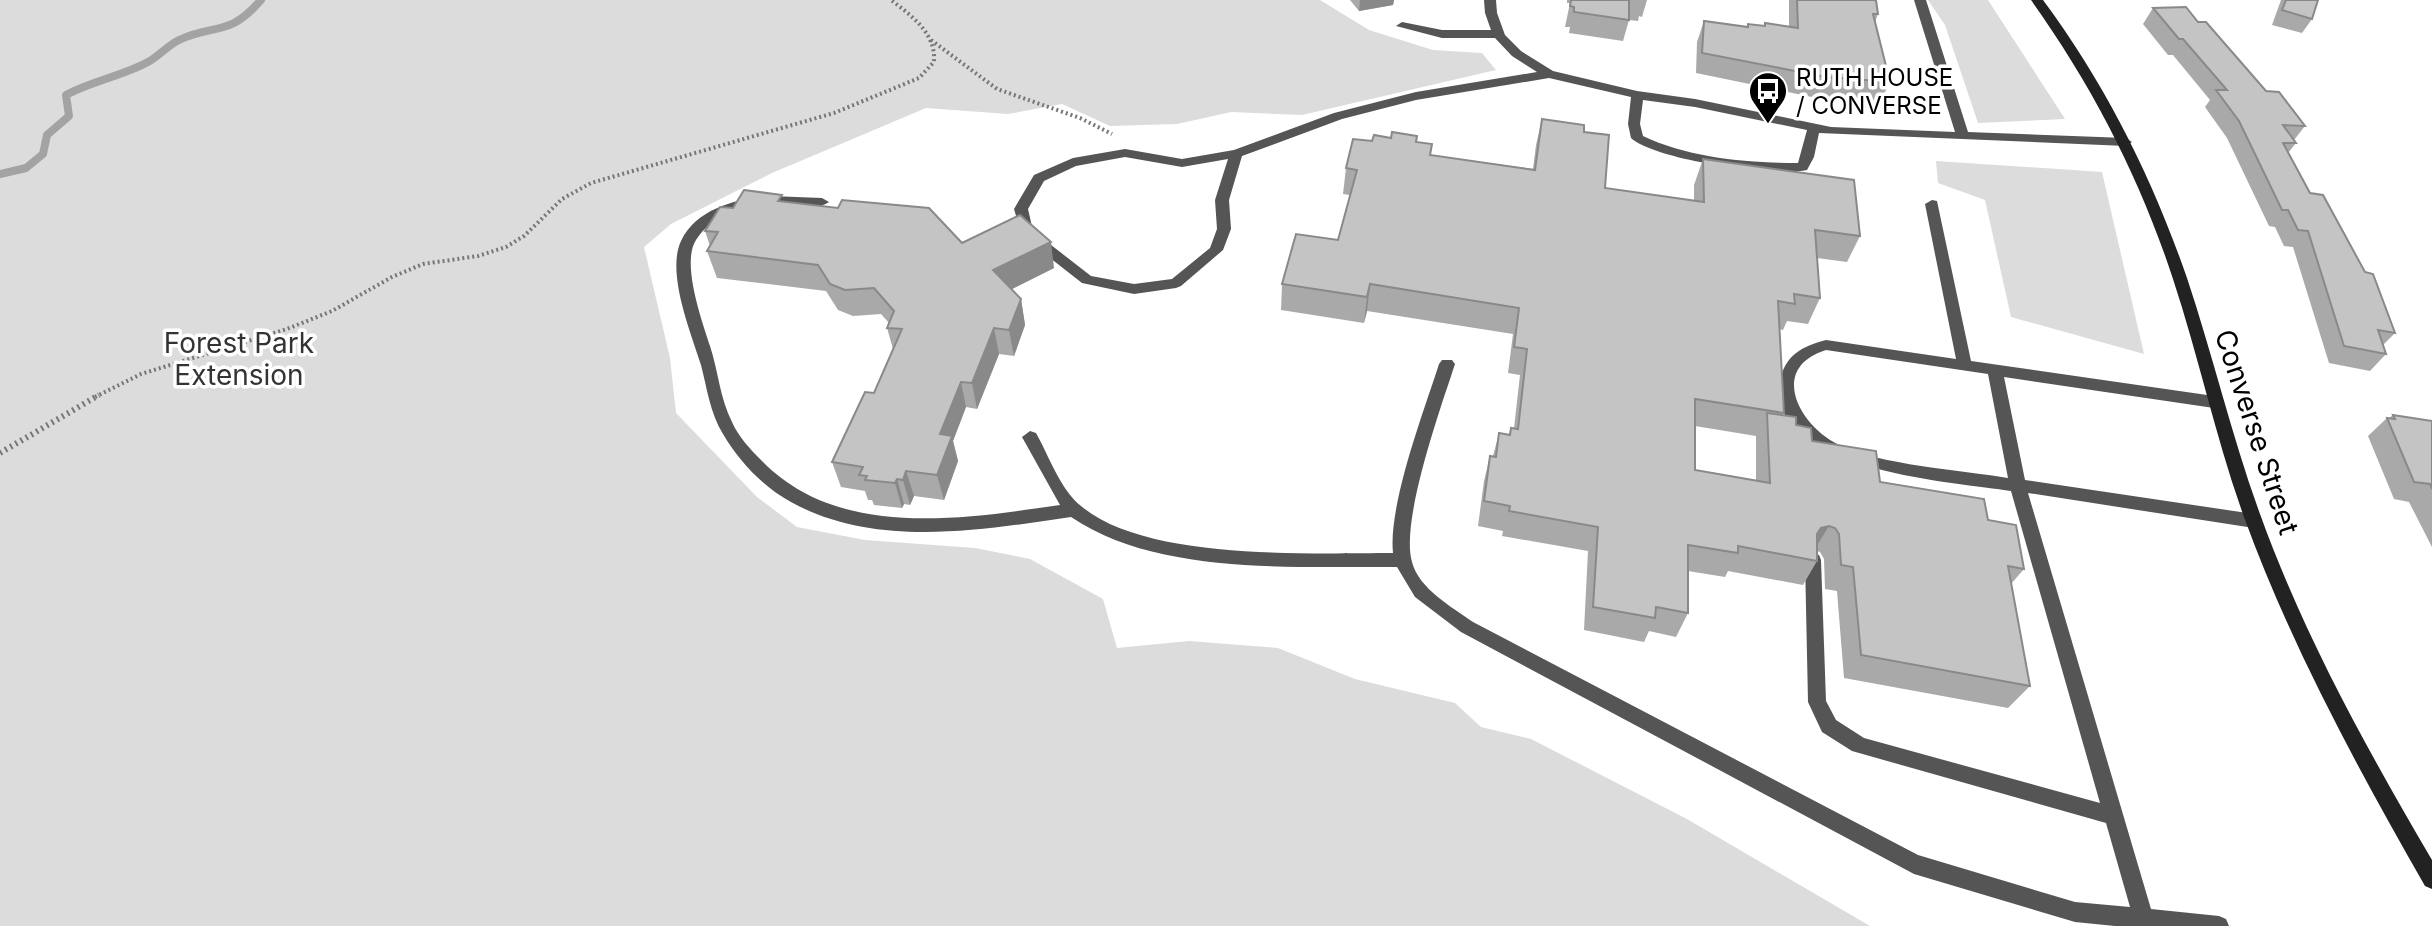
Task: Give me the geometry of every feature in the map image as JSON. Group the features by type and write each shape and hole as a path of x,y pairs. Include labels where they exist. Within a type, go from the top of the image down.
{"main road":[{"name":"Converse Street","path":"2037,0 2086,71 2126,142 2177,271 2214,402 2254,521 2343,719 2432,879"}],"lane":[{"path":"1490,0 1490,14 1501,41 1526,61 1549,74 1637,95 1695,103 1814,128 1867,134 2126,142"},
{"path":"1920,0 1963,136"},
{"path":"1402,26 1442,34 1498,34"},
{"path":"1236,154 1222,200 1224,229 1216,250 1176,283 1134,289 1087,280 1027,233 1021,209 1039,178 1073,162 1125,153 1182,163 1236,154 1338,116 1403,99 1549,74"},
{"path":"1637,95 1634,124 1637,138 1648,146 1675,152 1784,168 1802,167 1808,157 1814,128"},
{"path":"822,202 760,199 735,207 710,219 690,236 684,256 686,283 725,425 752,464 808,504 870,523 957,526 1073,510"},
{"path":"1932,204 1965,366"},
{"path":"2214,402 1826,345 1805,350 1791,365 1784,392 1796,420 1823,444 1879,463 2018,487 2254,521"},
{"path":"1447,364 1416,461 1404,526 1402,560 1422,595 1467,627 1914,864 2075,912 2219,926"},
{"path":"1995,370 2018,487 2144,919"},
{"path":"1030,437 1073,510 1108,533 1167,549 1290,558 1402,560"},
{"path":"1813,560 1817,702 1829,726 1859,745 2115,816"}],"path":[{"path":"891,0 920,24 930,39 997,89 1104,129 1120,140 1125,153"},
{"path":"0,453 67,411 126,380 244,344 332,311 423,264 478,256 506,247 524,236 562,199 591,183 789,128 893,92 931,69 934,57 930,39"}],"green space":[{"name":"Forest Park Extension","path":"0,0 1320,0 1369,30 1433,50 1482,53 1496,70 1302,115 1231,112 1177,124 1110,126 1062,104 1008,114 926,108 772,173 671,224 644,247 670,358 676,413 757,497 797,527 865,540 975,548 1030,559 1103,599 1117,648 1189,641 1278,648 1355,679 1455,703 1481,727 1531,739 1687,819 1870,926 0,926"},
{"path":"1928,0 1988,0 2065,119 1978,123 1945,25"},
{"path":"1936,161 2102,172 2144,354 2011,317 1985,200 1938,183"}],"building":[{"path":"1571,0 1629,0 1629,20 1574,12 1574,7 1570,6"},
{"path":"1797,0 1876,0 1878,14 1873,14 1890,82 1826,77 1702,53 1704,21 1748,27 1748,24 1765,26 1765,23 1798,28"},
{"path":"2286,0 2318,0 2312,19 2282,10"},
{"path":"2186,7 2198,22 2206,22 2266,91 2279,92 2305,126 2283,125 2296,143 2283,143 2310,193 2323,195 2365,272 2373,274 2395,333 2378,330 2386,354 2344,346 2308,231 2298,230 2288,210 2282,210 2239,121 2216,90 2227,90 2153,8"},
{"path":"1542,119 1584,125 1584,132 1609,135 1605,188 1704,202 1703,159 1854,180 1860,236 1815,230 1820,298 1794,294 1795,304 1778,301 1784,413 1695,399 1695,470 1770,483 1767,413 1796,417 1796,425 1811,428 1812,441 1876,451 1880,482 1984,499 1988,520 2016,525 2024,569 2008,566 2030,686 1861,655 1853,567 1841,565 1839,534 1829,526 1821,528 1817,534 1817,561 1738,546 1738,553 1688,545 1688,613 1656,607 1655,618 1593,607 1598,527 1509,511 1510,506 1484,501 1490,456 1496,457 1499,433 1510,435 1511,428 1518,429 1527,349 1514,347 1519,308 1370,284 1367,297 1282,284 1296,234 1338,240 1357,170 1346,168 1353,139 1372,141 1374,135 1391,138 1392,132 1417,136 1416,142 1432,144 1430,155 1535,170"},
{"path":"744,190 782,195 778,201 838,208 842,200 929,208 962,243 1020,215 1051,242 993,270 1021,299 1009,330 994,328 972,383 961,382 940,434 952,436 937,475 906,471 903,480 897,479 895,483 865,480 867,476 859,475 863,467 832,462 865,392 874,393 902,329 887,328 894,311 874,288 845,290 830,284 818,265 707,251 718,232 705,231 720,207 733,208"},
{"path":"2393,415 2432,421 2432,489 2430,484 2414,482 2387,418 2395,419"}],"waterway":[{"path":"0,174 26,168 43,154 47,135 69,116 66,95 138,67 179,40 230,25 261,0"}],"place":[{"name":"RUTH HOUSE / CONVERSE","path":"1768,125"}]}
